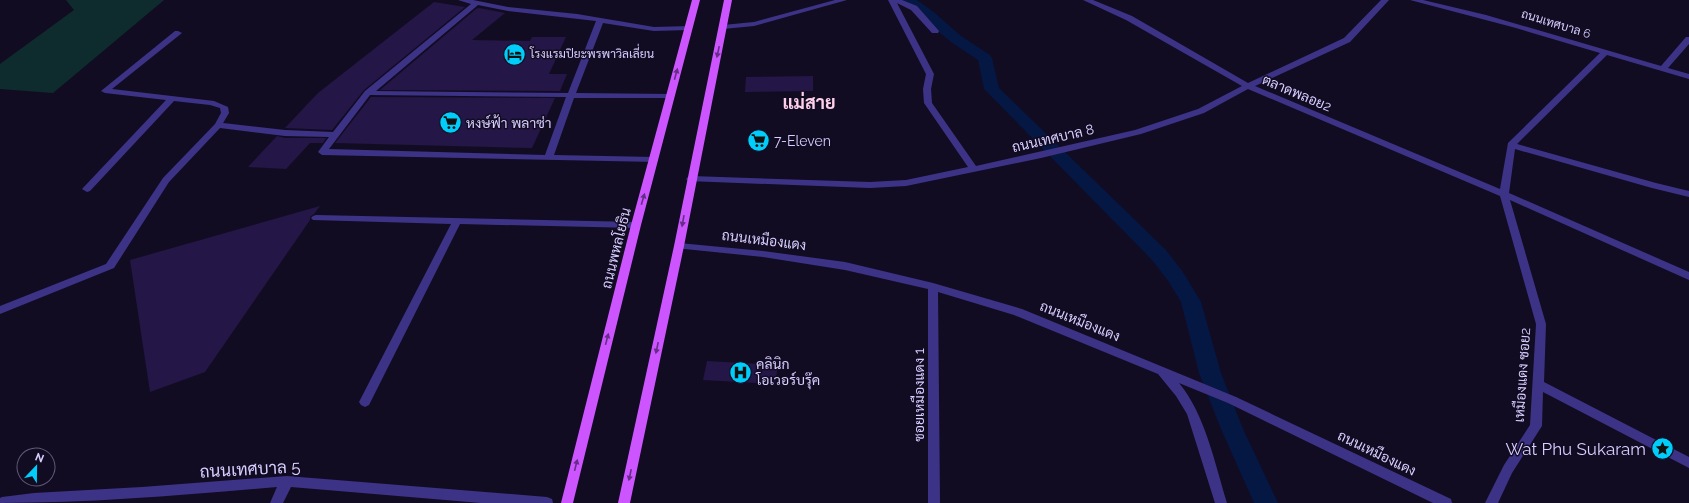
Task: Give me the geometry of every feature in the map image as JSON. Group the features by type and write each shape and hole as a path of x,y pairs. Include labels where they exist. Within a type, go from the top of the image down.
{"main road":[{"name":"ถนนพหลโยธิน","path":"567,503 636,225 696,0"},
{"path":"624,503 679,246 691,179 728,0"}],"street":[{"path":"462,0 508,9 577,16 654,29 688,28"},
{"path":"508,9 517,0"},
{"path":"723,27 754,24 843,0"},
{"path":"892,0 930,74 927,89 928,103 974,169"},
{"path":"896,0 914,8 935,31"},
{"name":"ตลาดพลอย2","path":"1087,0 1129,18 1248,86 1504,194 1689,276"},
{"name":"ถนนเทศบาล 8","path":"691,179 870,185 906,183 1061,151 1138,132 1202,111 1248,86 1347,40 1385,0"},
{"name":"ถนนเทศบาล 6","path":"1414,0 1460,7 1689,77"},
{"path":"476,3 368,93 322,152 654,160"},
{"path":"549,157 600,20"},
{"path":"0,310 110,266 166,180 218,125 225,113 224,107 211,103 105,91 178,33"},
{"path":"1663,69 1689,39"},
{"path":"1504,194 1511,145 1605,52"},
{"path":"368,93 670,96"},
{"path":"87,190 172,99"},
{"path":"218,125 270,130 285,134 335,135"},
{"path":"1511,145 1655,186 1689,194"},
{"name":"เหมืองแดง ซอย2","path":"1491,503 1508,469 1536,426 1541,324 1520,258 1504,194"},
{"path":"316,218 636,225"},
{"path":"365,402 457,221"},
{"name":"ถนนเหมืองแดง","path":"679,246 763,254 845,266 933,287 1018,312 1232,400 1446,503"},
{"name":"ซอยเหมืองแดง 1","path":"933,287 934,503"},
{"path":"1161,370 1179,389 1188,402 1222,503"},
{"path":"1538,384 1689,463"},
{"path":"276,503 287,481"},
{"name":"ถนนเทศบาล 5","path":"2,503 34,499 139,498 287,481 547,503"}],"green space":[{"path":"66,0 164,0 53,93 0,89 0,64 74,10"}],"building":[{"path":"434,2 465,7 364,90 332,130 285,128 318,93"},
{"path":"479,8 505,13 472,40 530,41 532,37 566,37 549,74 567,74 560,91 380,90 476,9"},
{"path":"813,76 813,91 745,92 746,77"},
{"name":"หงษ์ฟ้า พลาซ่า","path":"371,97 555,98 532,148 335,143"},
{"path":"277,136 285,138 326,138 323,143 310,143 286,169 248,167"},
{"path":"320,206 310,217 310,220 205,372 150,392 130,260"},
{"name":"คลินิก โอเวอร์บรุ๊ค","path":"707,361 778,365 775,384 703,380"}],"waterway":[{"path":"908,0 930,16 956,39 985,58 992,89 1159,255 1176,277 1191,302 1210,373 1232,429 1266,503"}],"place":[{"name":"โรงแรมปิยะพรพาวิลเลี่ยน","path":"515,54"},
{"name":"หงษ์ฟ้า พลาซ่า","path":"450,123"},
{"name":"7-Eleven","path":"758,141"},
{"name":"คลินิก โอเวอร์บรุ๊ค","path":"740,372"},
{"name":"Wat Phu Sukaram","path":"1662,449"}],"district":[{"name":"แม่สาย","path":"809,102"}]}
